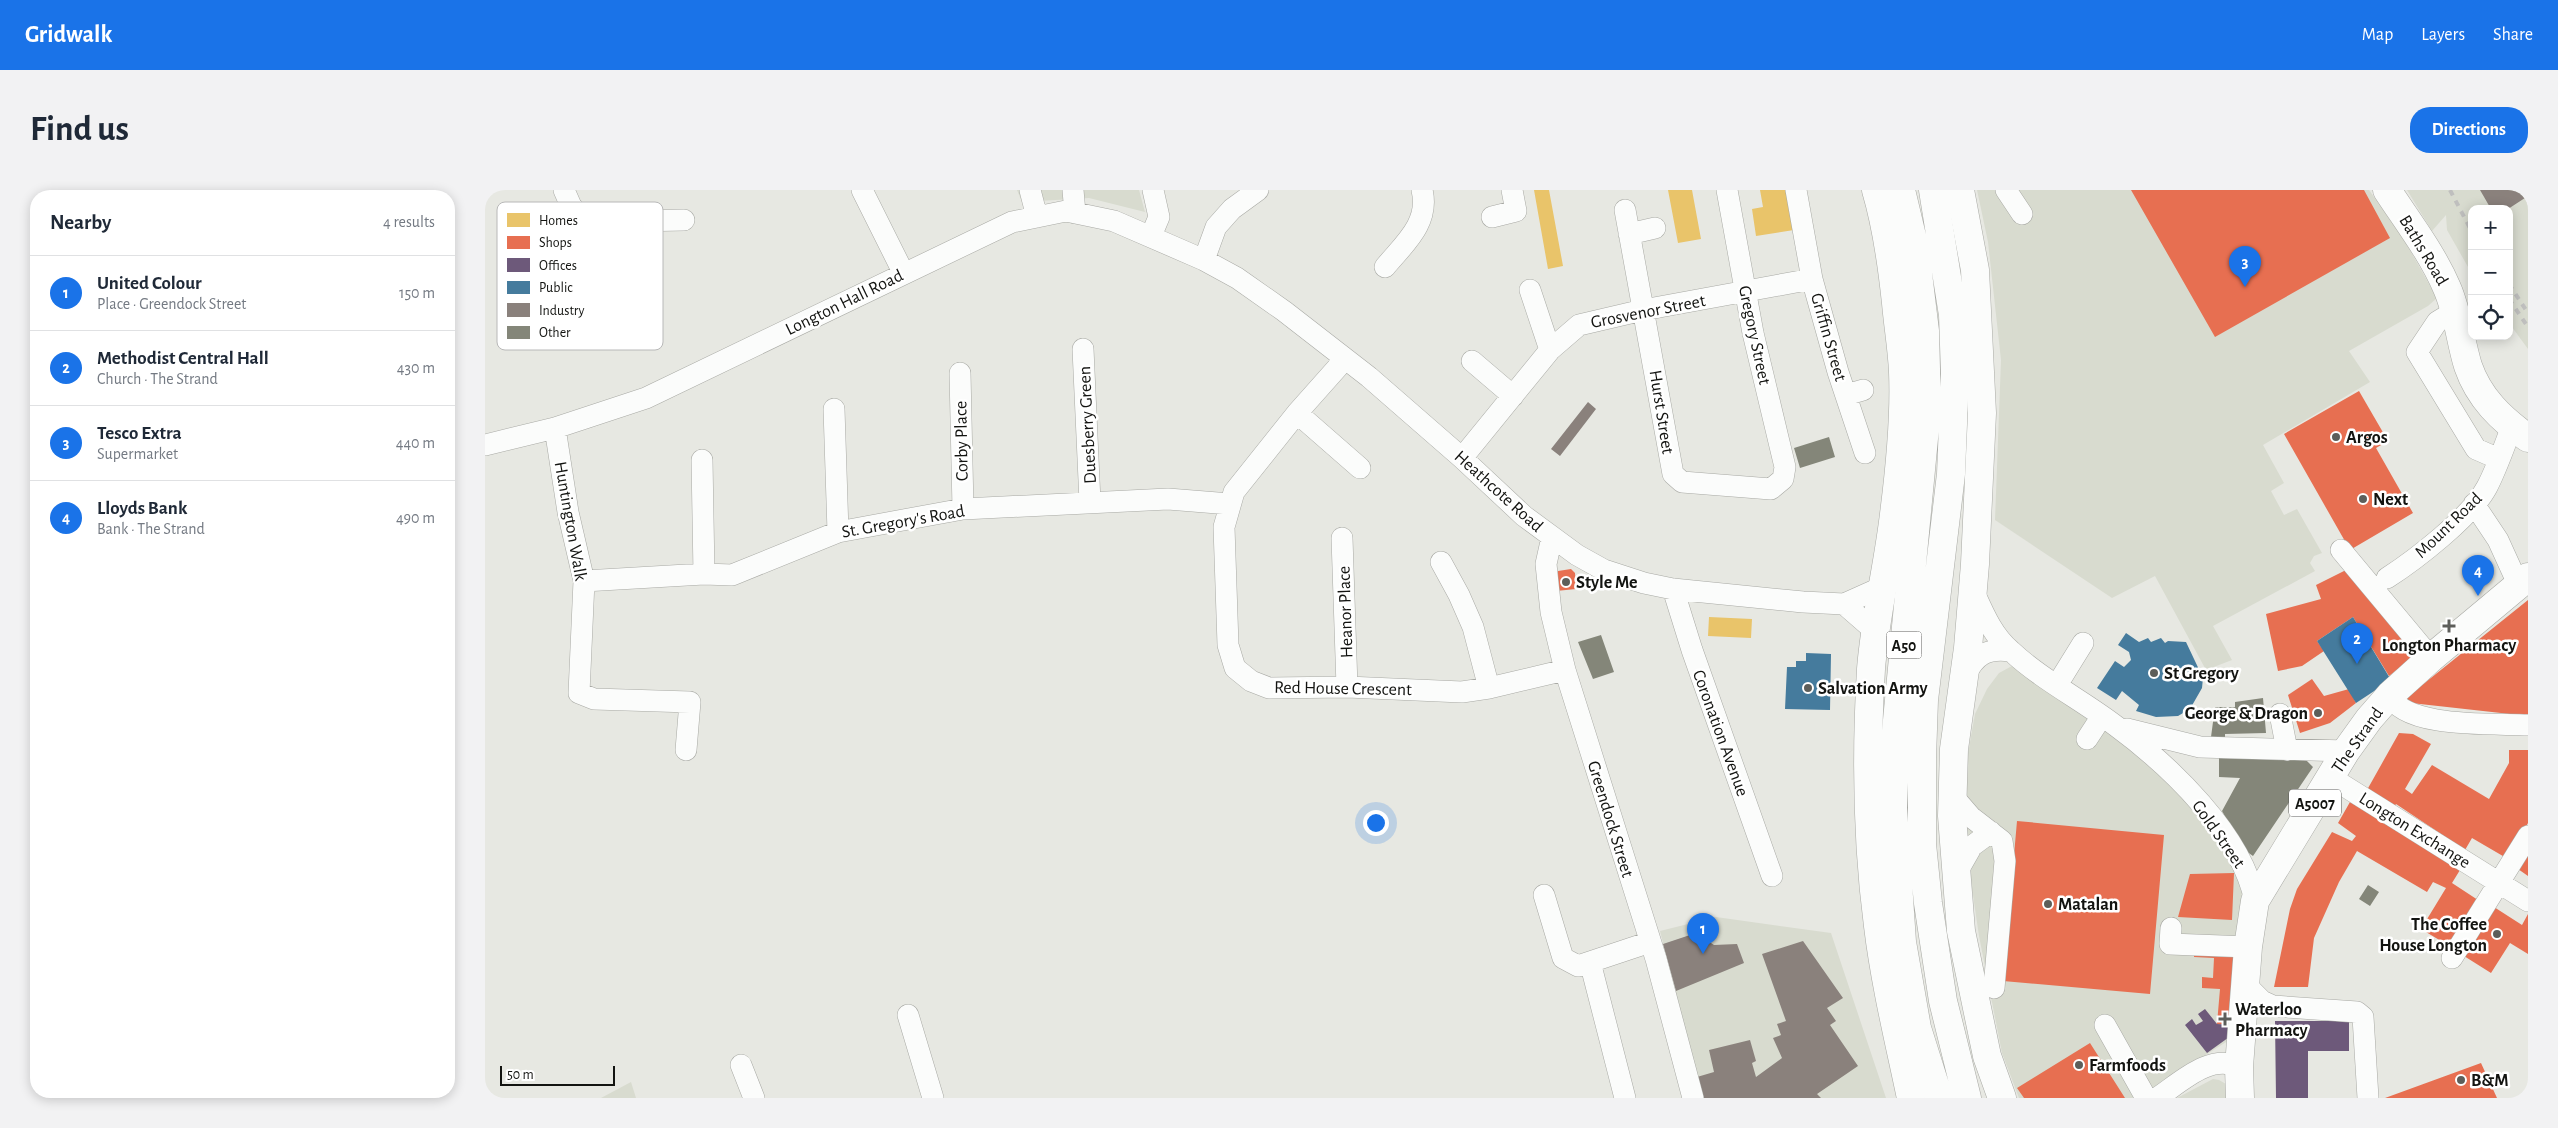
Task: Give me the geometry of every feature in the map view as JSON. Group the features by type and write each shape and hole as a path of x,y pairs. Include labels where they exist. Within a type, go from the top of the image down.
{"main road":[{"name":"A50","path":"1876,190 1883,214 1893,273 1903,371 1902,435 1894,514 1875,631 1869,721 1871,831 1878,926 1911,1098"},
{"name":"A50","path":"1901,190 1915,249 1925,331 1927,407 1896,730 1893,808 1903,942 1917,1028 1939,1098"},
{"name":"A50","path":"1933,190 1953,315 1955,374 1951,474 1924,700 1921,758 1922,844 1928,903 1943,1001 1967,1098"},
{"path":"1959,190 1975,270 1981,354 1982,413 1973,590 1955,749 1952,795 1961,931 1987,1056 2002,1098"},
{"name":"Baths Road","path":"2387,190 2436,266 2455,311 2468,366 2480,392 2496,413 2520,432"},
{"name":"The Strand","path":"2240,1098 2239,1066 2248,947 2255,901 2346,751 2390,695 2523,580"}],"street":[{"path":"564,190 569,202"},
{"path":"862,190 903,272"},
{"path":"1031,190 1037,216"},
{"path":"1073,190 1075,213"},
{"path":"1151,236 1159,217 1153,190"},
{"path":"1195,237 1258,190"},
{"path":"1385,267 1421,223 1424,212 1421,190"},
{"path":"1492,217 1516,211 1512,190"},
{"name":"Gregory Street","path":"1727,190 1745,293 1785,467 1783,478"},
{"name":"Griffin Street","path":"1796,190 1812,279 1855,393 1865,453"},
{"path":"2006,190 2022,214 2023,190"},
{"path":"1204,260 1216,227 1232,209"},
{"name":"Hurst Street","path":"1625,210 1659,388 1671,469 1677,479 1682,482 1771,489 1783,478"},
{"name":"Longton Hall Road","path":"485,446 555,428 646,398 903,272 1012,222 1066,211 1114,221 1204,260"},
{"path":"663,216 673,215"},
{"path":"1629,234 1655,228"},
{"name":"Heathcote Road","path":"1204,260 1253,289 1345,360 1462,458 1524,516 1577,555 1604,570 1644,584 1673,589 1844,604 1882,587"},
{"name":"Griffin Street","path":"1745,293 1812,279"},
{"path":"1530,290 1550,350"},
{"name":"Grosvenor Street","path":"1462,458 1550,350 1579,325 1643,310 1745,293"},
{"path":"2455,311 2437,322 2417,352 2476,449 2499,459"},
{"name":"Duesberry Green","path":"1083,348 1091,502"},
{"name":"Red House Crescent","path":"1345,360 1297,412 1233,492 1224,527 1227,645 1235,668 1251,681 1269,688 1347,687 1462,692 1489,688 1565,670"},
{"path":"1472,361 1513,396"},
{"name":"Corby Place","path":"960,373 963,509"},
{"path":"834,409 838,532"},
{"path":"1297,412 1360,468"},
{"name":"Huntington Walk","path":"555,428 568,512 584,581 579,693 594,699 690,702 686,750"},
{"name":"Mount Road","path":"2387,578 2400,560 2474,504 2486,489 2499,459 2520,432"},
{"path":"703,460 704,574"},
{"name":"St. Gregory's Road","path":"584,581 704,574 732,575 838,532 963,509 1168,499 1230,504"},
{"path":"2474,504 2523,580"},
{"name":"Greendock Street","path":"1551,537 1546,564 1551,612 1565,670 1650,942 1693,1098"},
{"name":"Heanor Place","path":"1342,538 1347,687"},
{"path":"2341,550 2431,658"},
{"path":"1441,562 1459,595 1473,627 1489,688"},
{"name":"Coronation Avenue","path":"1673,589 1695,658 1772,876"},
{"path":"1973,590 1988,624 2010,651 2109,721 2172,773 2178,770 2200,747"},
{"path":"1844,604 1875,631"},
{"path":"2057,685 2083,643"},
{"path":"1964,676 1972,662 1987,651 2010,651"},
{"path":"2390,695 2394,704 2403,711 2429,720 2528,725"},
{"path":"2281,714 2287,750"},
{"path":"2087,739 2109,721"},
{"path":"2109,721 2150,736 2200,747 2346,751"},
{"name":"Gold Street","path":"2172,773 2217,824 2245,870 2255,901"},
{"name":"Longton Exchange","path":"2330,778 2528,901"},
{"path":"1952,795 1971,817 2002,841 2005,861 1994,988"},
{"path":"1956,874 1972,846 1991,832"},
{"path":"2452,958 2528,836"},
{"path":"1544,895 1563,958 1578,966 1650,942"},
{"path":"2171,928 2170,944 2248,947"},
{"path":"1590,962 1625,1098"},
{"path":"2246,985 2262,1001 2273,1006 2358,1017 2368,1098"},
{"path":"908,1015 933,1098"},
{"path":"2105,1025 2146,1098"},
{"path":"2157,1098 2191,1075 2218,1061 2228,1061 2239,1066"},
{"path":"741,1066 754,1098"}],"shaded area":[{"path":"1017,190 1139,190 1145,212 1089,198 1022,202"},
{"path":"1977,190 2369,190 2403,238 2437,298 2428,306 2349,351 2370,382 2263,445 2284,483 2271,491 2284,515 2297,509 2322,553 2314,556 2310,563 2315,571 2213,626 2232,660 2206,670 2155,576 2112,598 1995,520 2001,360 1988,242"},
{"path":"2407,190 2528,190 2528,349 2513,328 2513,205 2468,205 2468,267 2447,230 2446,215 2432,231"},
{"path":"2012,666 2138,754 2187,801 2228,854 2243,885 2234,1037 2138,1098 2019,1098 2002,1053 1979,936 1970,875 1963,781 1975,714 1987,689 1999,673"},
{"path":"1716,917 1831,933 1886,1098 1703,1098 1660,931"},
{"path":"2213,1079 2219,1080 2233,1088 2234,1098 2177,1098"},
{"path":"631,1082 636,1098 601,1098"}],"building: Homes":[{"path":"1534,190 1549,190 1563,266 1548,269"},
{"path":"1668,190 1692,190 1701,239 1678,243"},
{"path":"1760,190 1787,190 1794,230 1756,236 1752,209 1763,207"},
{"path":"1709,617 1752,619 1751,638 1708,636"}],"building: Shops":[{"path":"2131,190 2364,190 2390,238 2215,337"},
{"path":"2359,391 2388,441 2376,448 2413,513 2350,550 2284,434"},
{"name":"Style Me","path":"1571,569 1575,573 1576,589 1556,591 1555,575 1558,571"},
{"path":"2346,570 2417,654 2389,676 2353,617 2317,641 2324,651 2302,666 2278,671 2266,614 2321,599 2316,585"},
{"path":"2528,600 2528,716 2411,703 2406,698"},
{"name":"George & Dragon","path":"2312,679 2324,696 2349,689 2356,703 2330,723 2300,733 2288,695"},
{"path":"2399,733 2413,734 2431,744 2405,789 2412,794 2432,765 2489,799 2509,763 2509,750 2528,750 2528,823 2508,859 2472,838 2465,850 2396,804 2394,807 2367,790"},
{"path":"2350,802 2460,870 2452,883 2481,902 2451,947 2421,929 2446,888 2433,882 2427,892 2357,851 2339,882 2314,938 2308,987 2274,987 2290,909 2297,889 2332,832 2352,841 2356,836 2338,823"},
{"path":"2017,821 2164,835 2150,994 2003,981"},
{"path":"2528,853 2528,876 2518,869"},
{"path":"2234,873 2232,920 2178,917 2190,874"},
{"name":"The Coffee House Longton","path":"2494,907 2522,925 2528,914 2528,954 2510,943 2491,973 2464,956"},
{"path":"2194,947 2238,950 2233,1025 2217,1024 2220,989 2202,988 2202,977 2213,978 2214,958 2194,957"},
{"name":"Farmfoods","path":"2090,1043 2125,1098 2024,1098 2017,1088"},
{"name":"B&M","path":"2481,1063 2497,1098 2385,1098"}],"building: Offices":[{"path":"2205,1009 2217,1024 2233,1025 2232,1035 2207,1053 2185,1025 2192,1019 2196,1025 2203,1021 2198,1014"},
{"path":"2275,1021 2349,1021 2349,1051 2308,1051 2308,1098 2276,1098"}],"building: Public":[{"path":"2353,617 2391,680 2356,703 2317,641"},
{"name":"St Gregory","path":"2126,633 2139,642 2148,638 2151,642 2161,638 2165,643 2168,641 2186,642 2203,678 2202,688 2190,709 2178,716 2156,717 2136,711 2139,705 2122,691 2116,700 2097,688 2115,661 2124,667 2131,660 2129,652 2118,645"},
{"name":"Salvation Army","path":"1806,653 1831,654 1830,710 1785,709 1787,667 1796,667 1796,661 1806,661"}],"building: Industry":[{"path":"2480,190 2528,190 2528,196 2513,206 2489,205"},
{"path":"1588,402 1596,409 1560,456 1551,449"},
{"path":"1696,933 1714,945 1737,944 1744,963 1676,991 1663,944"},
{"path":"1803,941 1843,998 1827,1008 1836,1021 1830,1025 1858,1066 1817,1094 1821,1098 1703,1098 1697,1077 1714,1072 1709,1050 1750,1040 1756,1061 1752,1063 1756,1077 1782,1058 1773,1038 1781,1035 1777,1024 1786,1021 1762,954"}],"building: Other":[{"path":"1829,437 1835,457 1800,468 1794,448"},
{"path":"1601,635 1614,672 1593,679 1578,642"},
{"path":"2263,698 2266,733 2225,734 2225,738 2211,737 2215,707 2235,707 2235,702"},
{"path":"2219,758 2305,759 2313,767 2253,856 2243,849 2222,811 2240,778 2219,777"},
{"path":"2368,885 2379,892 2370,906 2359,899"}],"railway":[{"path":"2450,190 2468,224"},
{"path":"2513,290 2528,313"},
{"path":"2513,305 2528,327"}],"place":[{"name":"Tesco Extra","path":"2245,287"},
{"name":"Argos","path":"2336,437"},
{"name":"Next","path":"2363,499"},
{"name":"Style Me","path":"1566,582"},
{"name":"Lloyds Bank","path":"2478,596"},
{"name":"Longton Pharmacy","path":"2449,626"},
{"name":"Methodist Central Hall","path":"2357,664"},
{"name":"St Gregory","path":"2154,673"},
{"name":"Salvation Army","path":"1808,688"},
{"name":"George & Dragon","path":"2318,713"},
{"name":"Matalan","path":"2048,904"},
{"name":"The Coffee House Longton","path":"2497,934"},
{"name":"United Colour","path":"1703,954"},
{"name":"Waterloo Pharmacy","path":"2225,1019"},
{"name":"Farmfoods","path":"2079,1065"},
{"name":"B&M","path":"2461,1080"}]}
